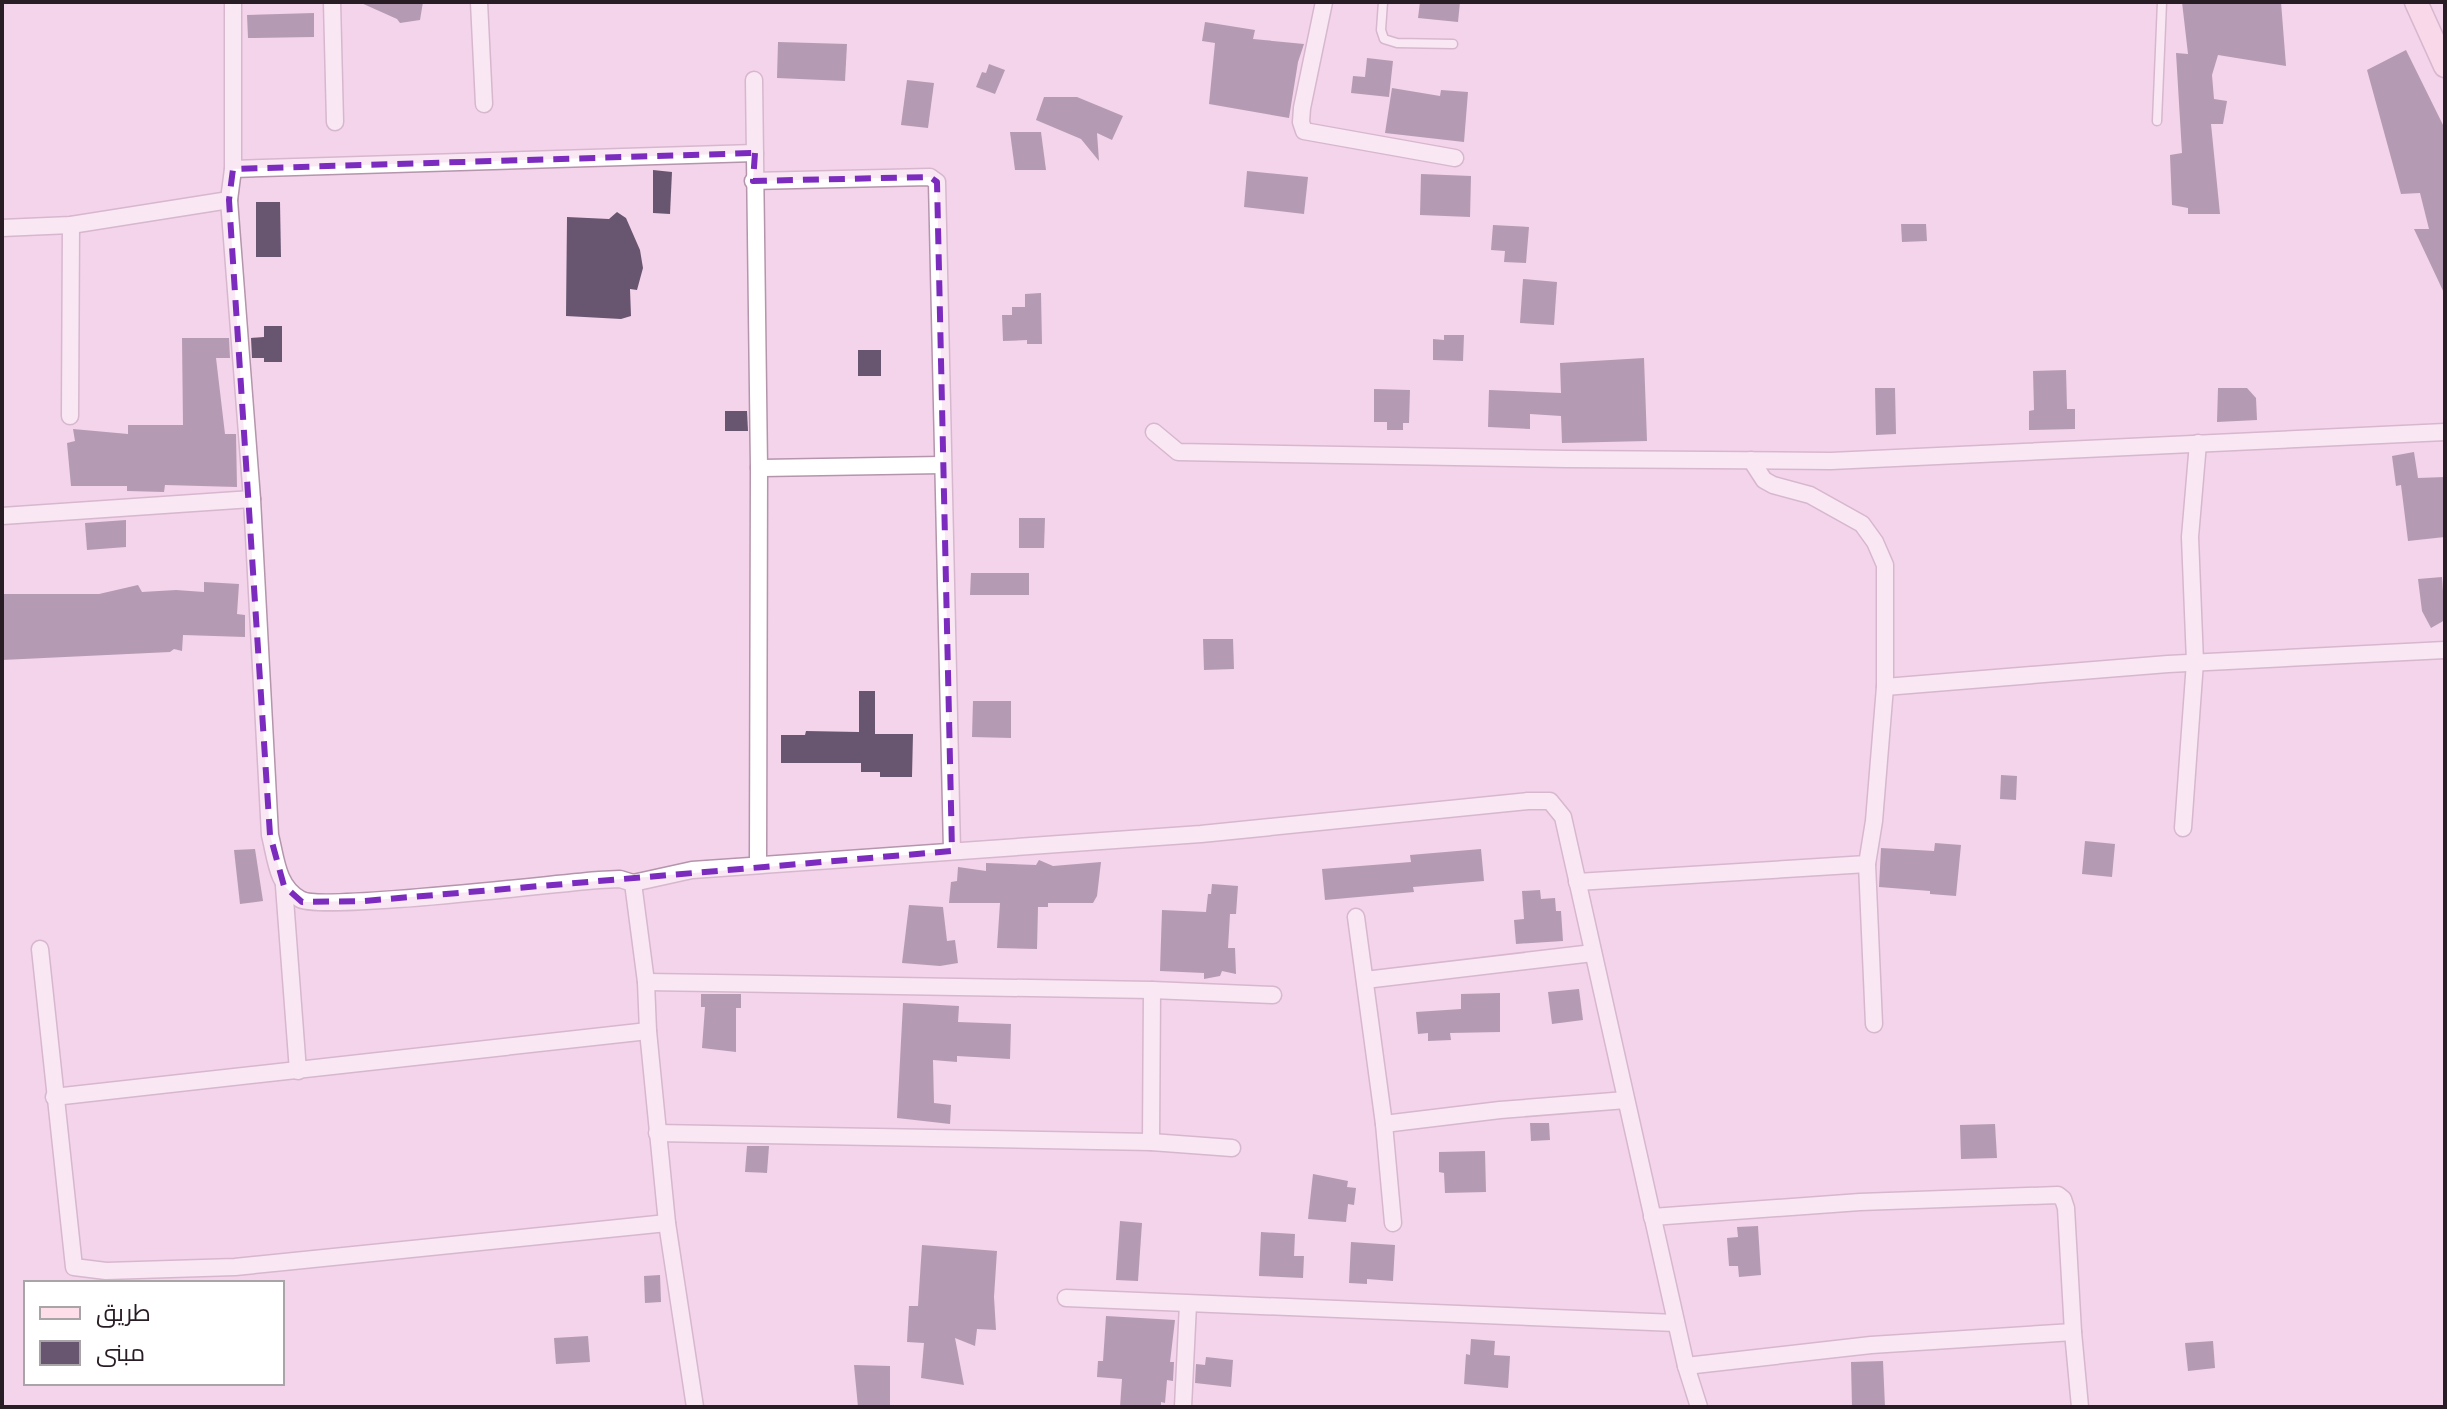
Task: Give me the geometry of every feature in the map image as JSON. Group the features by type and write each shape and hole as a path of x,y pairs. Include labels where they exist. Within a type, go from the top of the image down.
{"main road":[{"path":"2416,2 2445,66"}],"street":[{"path":"233,2 233,169 229,200 252,499 270,835 284,886 298,1071"},
{"path":"332,2 335,122"},
{"path":"479,2 484,104"},
{"path":"1324,2 1302,108 1304,131 1455,158"},
{"path":"754,80 759,468 758,865"},
{"path":"233,169 755,153"},
{"path":"753,181 930,177 937,182 952,851"},
{"path":"2,228 71,225 229,200"},
{"path":"70,416 71,225"},
{"path":"1154,432 1178,452 1831,461 2445,432"},
{"path":"2183,828 2195,662 2190,537 2198,443"},
{"path":"1751,460 1764,480 1810,495 1862,524 1875,542 1885,565 1885,687 1874,821 1867,864 1874,1024"},
{"path":"759,468 942,465"},
{"path":"2,516 252,499"},
{"path":"1885,687 2195,662 2445,650"},
{"path":"284,886 302,902 364,901 599,880 620,879 633,883 692,870 1201,834 1550,801 1563,817 1676,1323 1699,1407"},
{"path":"1577,882 1867,864"},
{"path":"633,883 646,982 667,1223 695,1407"},
{"path":"1356,917 1384,1124 1393,1223"},
{"path":"40,949 74,1267 106,1271 235,1267 667,1223"},
{"path":"1365,980 1593,953"},
{"path":"646,982 1152,990 1273,995"},
{"path":"1151,1142 1152,990"},
{"path":"54,1097 648,1031"},
{"path":"1384,1124 1500,1110 1626,1100"},
{"path":"657,1133 1151,1142 1232,1148"},
{"path":"1652,1217 1860,1202 2058,1195 2066,1208 2080,1407"},
{"path":"1066,1298 1676,1323"},
{"path":"1183,1407 1188,1304"},
{"path":"1686,1366 1871,1345 2073,1332"}],"lane":[{"path":"1383,2 1381,30 1384,39 1397,43 1453,44"},
{"path":"2157,121 2162,2"}],"highlighted area":[{"path":"755,153 753,181 930,177 937,182 952,851 364,901 302,902 284,886 270,835 229,200 233,169"}],"building":[{"path":"359,2 423,2 420,20 400,23"},
{"path":"1420,2 1460,2 1458,22 1418,18"},
{"path":"2182,2 2281,2 2286,66 2218,55 2212,75 2214,99 2227,101 2223,124 2211,124 2220,214 2188,214 2188,208 2172,205 2170,155 2182,153 2176,53 2188,54"},
{"path":"314,13 314,37 248,38 247,15"},
{"path":"1205,22 1255,30 1253,39 1304,44 1289,118 1209,104 1215,43 1202,41"},
{"path":"778,42 847,44 845,81 777,78"},
{"path":"2406,50 2445,129 2445,295 2414,229 2429,229 2420,193 2401,194 2367,70"},
{"path":"1367,58 1393,61 1389,97 1351,93 1353,76 1365,77"},
{"path":"989,64 1005,70 995,94 976,87"},
{"path":"907,80 934,83 928,128 901,125"},
{"path":"1392,88 1440,96 1441,90 1468,92 1464,142 1385,133"},
{"path":"1044,97 1077,97 1123,116 1112,140 1097,133 1099,161 1081,139 1036,120"},
{"path":"1010,132 1041,132 1046,170 1015,170"},
{"path":"653,170 672,172 670,214 653,213"},
{"path":"1247,171 1308,177 1304,214 1244,207"},
{"path":"1421,174 1471,176 1470,217 1420,215"},
{"path":"256,202 280,202 281,257 256,257"},
{"path":"617,212 626,218 640,250 643,268 637,290 630,289 631,316 621,319 566,316 567,217 609,219"},
{"path":"1901,224 1926,224 1927,241 1902,242"},
{"path":"1493,225 1529,227 1526,263 1504,262 1505,251 1491,250"},
{"path":"1523,279 1557,282 1554,325 1520,323"},
{"path":"1041,293 1042,344 1027,344 1027,340 1003,341 1002,315 1012,315 1012,307 1025,307 1025,294"},
{"path":"264,326 282,326 282,362 252,358 251,338 264,337"},
{"path":"1444,335 1464,335 1463,361 1433,360 1433,339 1444,340"},
{"path":"182,338 229,338 230,358 216,358 225,434 236,434 237,487 165,485 164,492 127,491 127,486 71,486 67,443 75,441 73,429 128,434 128,425 183,425"},
{"path":"858,350 881,350 881,376 858,376"},
{"path":"1644,358 1647,441 1562,443 1561,416 1530,414 1530,429 1488,427 1489,390 1561,393 1560,363"},
{"path":"2066,370 2067,409 2075,409 2075,429 2029,430 2029,411 2034,410 2033,371"},
{"path":"1875,388 1895,388 1896,434 1876,435"},
{"path":"2218,388 2247,388 2256,398 2257,420 2217,422"},
{"path":"1374,389 1410,390 1409,423 1403,423 1403,430 1387,430 1387,422 1374,422"},
{"path":"725,411 747,411 748,431 725,431"},
{"path":"2414,452 2418,478 2445,477 2445,537 2408,541 2401,485 2396,486 2392,456"},
{"path":"1019,518 1045,518 1044,548 1019,548"},
{"path":"126,520 126,547 87,550 85,523"},
{"path":"971,573 1029,573 1029,595 970,595"},
{"path":"2442,577 2445,620 2431,628 2422,611 2418,579"},
{"path":"204,582 239,584 237,614 245,615 245,637 183,635 182,651 2,660 2,594 99,594 138,585 142,592 204,592"},
{"path":"1203,639 1233,639 1234,669 1204,670"},
{"path":"859,691 875,691 875,734 913,734 912,777 880,777 880,772 861,772 861,763 781,763 781,735 805,735 806,731 859,732"},
{"path":"973,701 1011,701 1011,738 972,737"},
{"path":"2001,775 2017,776 2016,800 2000,799"},
{"path":"2085,841 2115,844 2112,877 2082,874"},
{"path":"1935,843 1961,845 1956,896 1879,887 1881,848 1934,851"},
{"path":"255,849 263,901 240,904 234,850"},
{"path":"1481,849 1484,881 1413,887 1414,892 1325,900 1322,869 1411,862 1410,855"},
{"path":"1039,860 1053,866 1101,862 1097,896 1093,903 1048,903 1048,907 1038,907 1037,949 997,948 1000,903 949,903 951,882 957,881 958,867 986,871 986,863 1036,865"},
{"path":"1212,884 1238,886 1236,914 1230,914 1228,948 1235,948 1236,974 1222,971 1220,976 1204,979 1204,973 1160,971 1162,910 1206,912"},
{"path":"1540,890 1541,899 1555,898 1556,911 1561,911 1563,941 1516,944 1514,920 1524,919 1522,891"},
{"path":"909,905 943,907 947,941 955,940 958,963 940,966 902,963"},
{"path":"1579,989 1583,1020 1552,1024 1548,992"},
{"path":"1500,993 1500,1032 1450,1033 1451,1040 1428,1041 1428,1033 1418,1034 1416,1012 1461,1009 1461,994"},
{"path":"701,994 741,994 741,1008 736,1008 736,1052 702,1048 705,1007 701,1007"},
{"path":"903,1003 959,1006 958,1022 1011,1024 1010,1059 957,1056 957,1062 933,1060 934,1103 951,1105 950,1124 897,1118"},
{"path":"1530,1123 1549,1123 1550,1140 1531,1141"},
{"path":"1995,1124 1997,1158 1961,1159 1960,1125"},
{"path":"747,1146 769,1146 767,1173 745,1172"},
{"path":"1485,1151 1486,1192 1445,1193 1444,1173 1439,1172 1439,1152"},
{"path":"1313,1174 1348,1181 1347,1187 1356,1188 1354,1205 1348,1204 1346,1222 1308,1219"},
{"path":"1120,1221 1142,1223 1138,1281 1116,1280"},
{"path":"1758,1226 1761,1275 1739,1277 1738,1266 1729,1266 1727,1238 1738,1237 1737,1227"},
{"path":"1261,1232 1295,1234 1294,1256 1304,1256 1303,1278 1259,1276"},
{"path":"1351,1242 1395,1245 1393,1281 1367,1279 1367,1284 1349,1283"},
{"path":"922,1245 997,1251 994,1297 996,1330 977,1329 975,1346 955,1338 964,1385 921,1378 924,1343 907,1342 909,1306 918,1306"},
{"path":"660,1275 661,1302 645,1303 644,1276"},
{"path":"1106,1316 1175,1320 1170,1362 1174,1362 1173,1381 1167,1380 1165,1403 1161,1402 1161,1407 1120,1407 1122,1379 1097,1377 1098,1361 1103,1361"},
{"path":"588,1336 590,1362 556,1364 554,1338"},
{"path":"1471,1339 1495,1341 1494,1355 1510,1356 1508,1388 1464,1384 1466,1354 1470,1355"},
{"path":"2213,1341 2215,1368 2188,1371 2185,1343"},
{"path":"1206,1357 1233,1360 1231,1387 1195,1383 1196,1364 1205,1365"},
{"path":"1883,1361 1885,1407 1852,1407 1851,1362"},
{"path":"854,1365 890,1366 890,1407 858,1407"}]}
